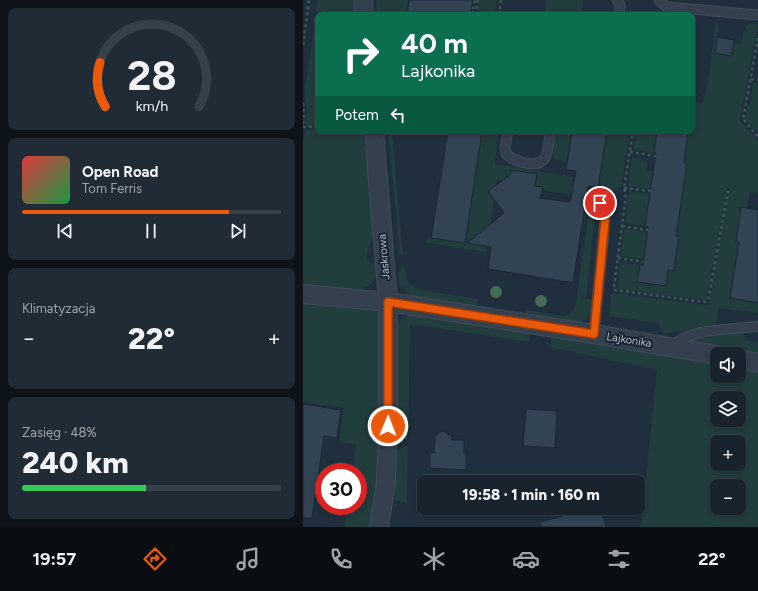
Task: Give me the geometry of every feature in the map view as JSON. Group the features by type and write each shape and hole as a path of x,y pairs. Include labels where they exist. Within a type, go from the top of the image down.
{"street":[{"path":"363,0 364,12"},
{"name":"Jaskrowa","path":"374,134 388,302 388,414 386,482 379,527"},
{"name":"Lajkonika","path":"303,294 388,302 710,354"},
{"path":"746,360 758,363"}],"lane":[{"path":"617,0 620,5 619,12"},
{"path":"659,0 668,7 758,15"},
{"path":"507,134 505,147 506,154 515,161 533,164 544,159 547,153 550,134"},
{"path":"594,334 606,210 600,203"},
{"path":"673,347 676,342 693,334 758,326"}],"path":[{"path":"303,44 309,0"},
{"path":"473,12 475,0"},
{"path":"476,12 478,0"},
{"path":"499,12 501,0"},
{"path":"758,38 743,119 758,137"},
{"path":"750,79 758,80"},
{"path":"303,103 303,124"},
{"path":"303,128 315,126"},
{"path":"614,290 622,226 625,195 624,188 633,134"},
{"path":"630,152 656,156"},
{"path":"624,188 651,192"},
{"path":"598,289 705,302 708,300 728,191"},
{"path":"622,226 648,230"},
{"path":"618,258 643,262"}],"green space":[{"path":"318,0 352,0 354,12 316,12"},
{"path":"376,0 409,0 407,12 377,12"},
{"path":"480,0 497,0 495,12 478,12"},
{"path":"547,0 583,0 582,12 545,12"},
{"path":"315,21 315,124 307,125 305,123 307,113 305,89"},
{"path":"717,22 719,26 715,53 731,56 733,43 741,44 746,26 749,24 758,24 740,120 758,141 758,193 750,192 747,208 741,208 736,242 743,243 738,248 730,298 758,303 758,313 719,308 716,324 664,334 658,323 609,316 611,293 708,305 729,189 727,189 706,300 617,289 620,262 640,265 637,282 666,286 671,235 687,163 679,162 685,157 688,134 695,134 695,102 702,103 707,88 715,26"},
{"path":"753,83 758,83 758,133 745,119 747,106 750,106"},
{"path":"315,129 315,134 363,134 364,146 368,148 374,230 367,256 368,261 376,266 377,269 376,277 371,284 363,289 355,291 303,286 303,144 305,130"},
{"path":"388,134 392,134 403,256 398,254 399,246"},
{"path":"482,134 498,135 495,164 573,177 572,186 587,188 572,195 542,190 535,186 536,174 511,170 510,175 502,180 497,180 486,252 427,243 428,237 465,243"},
{"path":"556,134 572,134 567,162 557,160 554,158 553,154"},
{"path":"607,134 630,134 621,186 612,192 598,190"},
{"path":"636,134 657,134 654,153 634,149"},
{"path":"632,157 644,159 643,162 648,162 647,170 653,171 651,189 628,185"},
{"path":"629,191 650,194 645,226 625,223"},
{"path":"589,212 595,216 586,299 593,300 589,316 580,322 525,313 525,310 563,316 570,313 574,309"},
{"path":"624,229 648,232 644,259 621,256"},
{"path":"404,265 408,283 422,290 478,299 477,306 414,297 405,291 399,283 398,274"},
{"path":"303,303 376,310 380,314 384,413 374,527 344,527 346,515 367,515 367,463 353,463 356,445 339,441 344,408 303,402"},
{"path":"409,315 529,333 529,342 410,324 408,439 400,437 396,433 397,324 403,316"},
{"path":"733,333 744,334 745,340 758,343 758,356 746,354 746,347 710,347 710,349 684,345 691,340"},
{"path":"552,337 710,363 710,383 746,383 746,369 758,371 758,527 641,527 642,515 645,515 645,488 657,370 550,347"},
{"path":"408,446 407,503 394,500 396,451"}],"building":[{"path":"409,0 473,0 471,12 407,12"},
{"path":"717,37 734,40 731,56 715,53"},
{"path":"448,134 482,134 465,243 431,238"},
{"path":"572,134 607,134 598,188 588,186 573,283 488,269 491,247 467,243 504,213 488,191 510,175 511,170 537,174 535,186 543,187 540,198 570,202 576,171 566,170"},
{"path":"657,134 688,134 684,163 687,163 676,236 679,236 674,271 668,270 666,286 637,282 640,265 643,265 648,227 645,226 656,153 654,153"},
{"path":"741,207 758,210 758,303 730,298 739,242 736,242"},
{"path":"303,404 341,410 337,438 324,436 320,463 315,463 315,498 312,518 303,518"},
{"path":"526,409 557,411 555,448 523,446"},
{"path":"444,431 452,437 452,440 464,440 466,470 430,468 430,453 434,453 435,437 440,432"},
{"path":"567,515 603,515 606,527 541,527 540,522"}],"route":[{"path":"388,426 388,302 594,334 606,210 600,203"}]}
